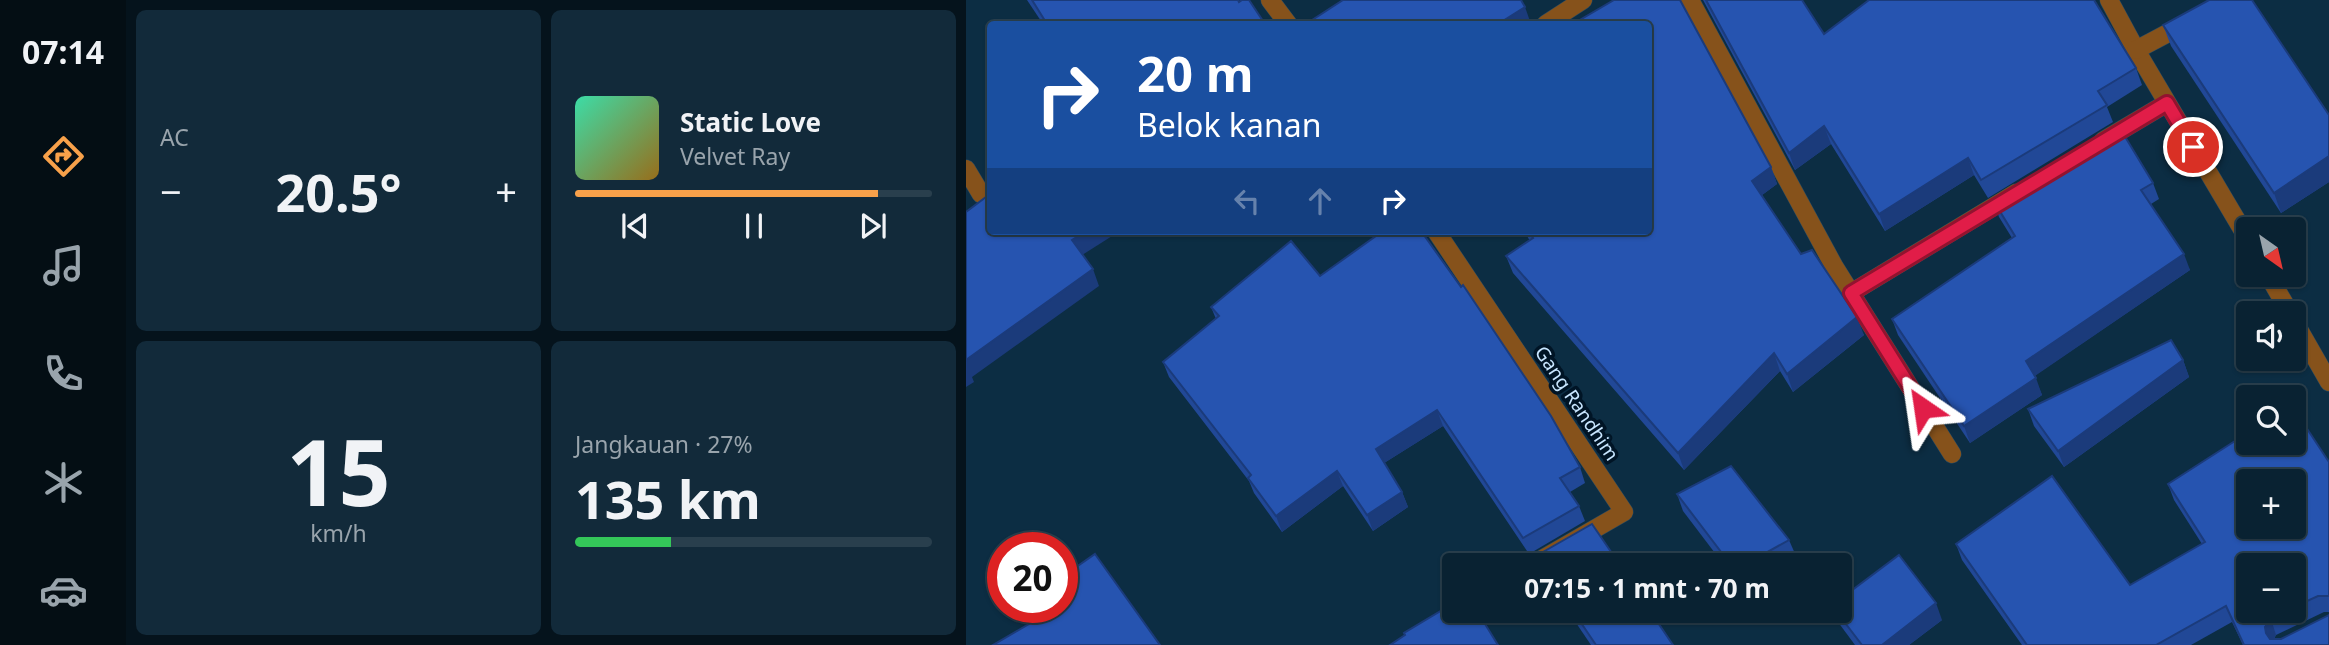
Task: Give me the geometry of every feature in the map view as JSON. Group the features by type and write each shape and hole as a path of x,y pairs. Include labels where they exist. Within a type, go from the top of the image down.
{"street":[{"path":"1270,0 1286,21"},
{"path":"1551,21 1583,0"},
{"path":"1690,0 1828,254 1952,454"},
{"path":"2109,0 2236,220"},
{"path":"2136,50 2195,19"},
{"path":"2085,152 2167,103"},
{"path":"966,169 981,194"},
{"path":"1851,293 2026,187"},
{"name":"Gang Randhim","path":"1439,235 1623,512 1553,553"},
{"path":"2306,342 2329,382"}],"building":[{"path":"1032,0 1249,0 1263,21 1045,21"},
{"path":"1343,0 1521,0 1525,7 1503,21 1311,21"},
{"path":"1614,0 1680,0 1771,167 1752,181 1801,254 1812,250 1857,317 1787,374 1774,353 1678,453 1506,256 1533,238 1531,235 1652,235 1652,21 1578,21"},
{"path":"1706,0 1802,0 1824,34 1869,0 2094,0 2136,68 2098,91 2107,105 1981,180 1968,158 1879,214 1824,126 1789,153"},
{"path":"2209,0 2252,0 2329,115 2329,156 2274,193 2163,25"},
{"path":"2118,125 2153,183 2141,190 2184,254 2026,361 2036,378 1964,426 1892,319 2015,236 1993,200"},
{"path":"987,196 987,235 1080,235 1072,240 1093,269 966,360 966,212"},
{"path":"1377,235 1424,235 1461,287 1463,285 1551,416 1580,467 1560,478 1579,506 1523,538 1437,410 1376,449 1402,492 1367,515 1337,471 1276,516 1248,478 1251,475 1163,362 1219,316 1211,307 1291,241 1320,276"},
{"path":"2171,340 2183,360 2058,451 2028,409"},
{"path":"2306,427 2329,462 2329,596 2318,596 2306,602 2306,553 2236,553 2236,623 2268,623 2265,627 2270,639 2281,639 2329,615 2329,645 2244,645 2226,606 2156,645 2027,645 1956,544 2052,476 2130,585 2205,542 2168,484 2236,440 2236,455 2306,455"},
{"path":"1731,466 1789,540 1766,553 1722,553 1677,494"},
{"path":"1592,524 1612,553 1541,553"},
{"path":"1095,554 1160,645 993,645 1031,623 1078,623 1078,566"},
{"path":"1899,555 1936,603 1882,645 1862,645 1845,623 1852,623 1852,590"},
{"path":"1442,610 1442,623 1484,623 1498,645 1390,645 1405,635 1404,633"},
{"path":"1581,623 1658,623 1673,645 1596,645"}],"route":[{"path":"1923,408 1851,293 2167,103 2193,147"}]}
